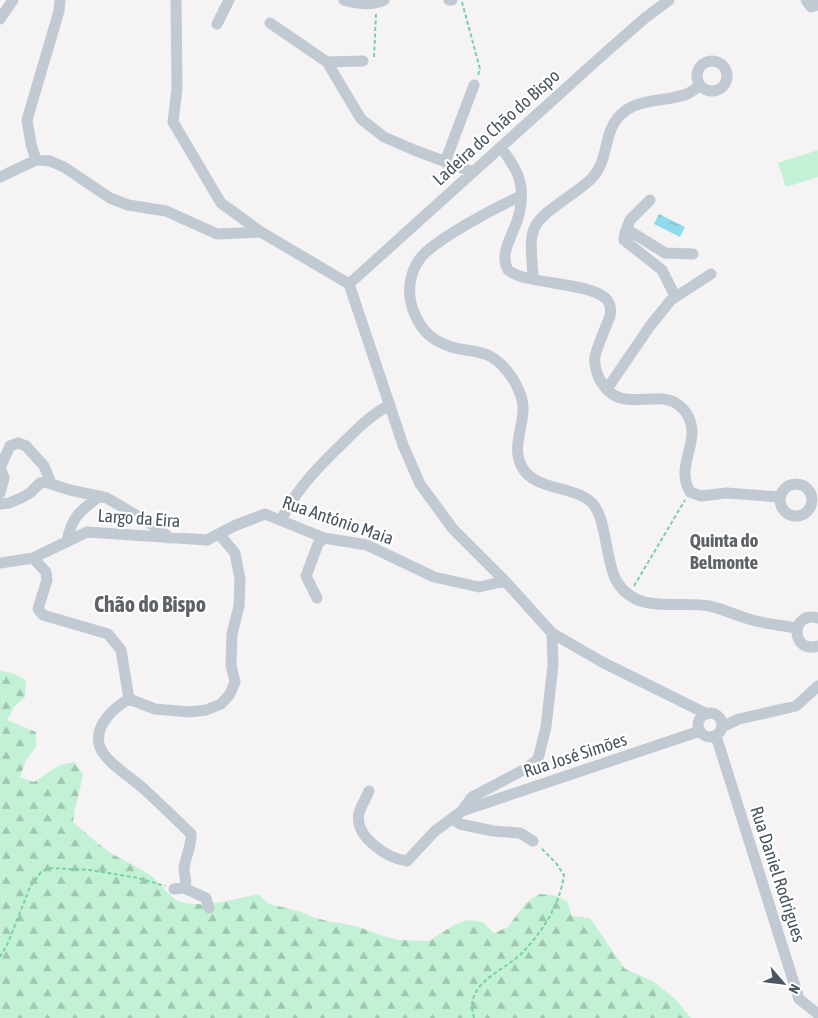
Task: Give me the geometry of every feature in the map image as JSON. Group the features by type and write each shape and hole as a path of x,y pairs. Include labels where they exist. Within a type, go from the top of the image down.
{"street":[{"path":"0,19 13,0"},
{"path":"36,160 27,120 59,11 60,0"},
{"path":"176,0 177,89 173,122 221,203 261,232 349,284 403,444 420,484 453,529 505,581 552,633 552,674 546,727 538,758 527,768 472,797 462,811 435,831 407,861 397,860 376,846 361,830 359,813 370,791"},
{"path":"218,24 228,0"},
{"path":"344,0 377,4 384,0"},
{"name":"Ladeira do Chão do Bispo","path":"349,284 605,52 669,0"},
{"path":"806,0 811,7 818,5"},
{"path":"270,23 327,62 361,119 384,137 473,172"},
{"path":"327,62 368,59"},
{"path":"445,162 474,84"},
{"path":"534,279 532,236 535,227 542,217 593,177 604,156 607,136 618,117 626,109 688,94 700,86"},
{"path":"501,148 517,173 521,196 518,220 507,249 505,266 511,273 597,294 609,302 610,316 595,357 597,375 606,389 616,397 635,400 663,398 673,400 681,407 692,424 692,438 684,477 690,492 701,496 726,493 780,497"},
{"path":"0,177 36,160 50,161 64,167 110,198 128,205 166,211 216,234 261,232"},
{"path":"521,196 500,206 427,250 420,258 412,274 409,293 416,317 433,338 446,345 490,355 505,368 514,381 523,406 517,445 521,466 527,474 536,480 581,496 591,502 598,512 611,570 617,582 629,594 649,604 708,606 750,619 797,628"},
{"path":"650,200 630,220 624,240 662,270 675,296"},
{"path":"625,233 628,230 666,253 693,254"},
{"path":"606,389 665,306 675,296 711,274"},
{"path":"282,520 287,509 315,470 372,416 390,405"},
{"path":"0,493 4,478 0,467 10,446 18,443 26,446 44,466 51,483"},
{"path":"0,504 9,503 21,498 30,493 40,483 51,483 70,490 100,496 114,502 161,530 169,538"},
{"path":"67,542 73,519 100,496"},
{"name":"Rua António Maia","path":"189,539 207,540 234,526 265,514 324,538 367,545 434,577 479,587 505,581"},
{"name":"Largo da Eira","path":"0,563 33,558 87,532 189,539"},
{"path":"129,699 155,709 190,712 206,710 221,704 230,694 235,682 231,665 232,634 239,606 240,579 235,553 219,534"},
{"path":"317,598 306,576 318,544 324,538"},
{"path":"33,558 46,572 47,580 38,609 43,616 108,634 114,639 121,650 129,699"},
{"path":"818,618 806,618 799,624 796,634 801,643 811,647 818,646"},
{"name":"Rua Daniel Rodrigues","path":"552,633 602,662 685,703 710,724 799,999 818,1014"},
{"path":"710,724 796,706 818,686"},
{"path":"129,699 116,707 109,716 99,733 98,742 108,759 144,789 191,834 192,842 184,868 186,884 179,888"},
{"name":"Rua José Simões","path":"462,811 710,724"},
{"path":"452,818 460,824 520,833 533,841"},
{"path":"179,888 206,898 208,908"}],"path":[{"path":"461,0 480,68 474,84"},
{"path":"368,59 376,12"},
{"path":"629,594 690,492"},
{"path":"474,1018 472,1012 474,997 481,983 521,954 531,943 549,917 562,887 564,875 556,863 533,841"},
{"path":"0,957 8,943 30,887 41,872 49,868 90,870 116,874 179,888"}],"green space":[{"path":"818,150 818,177 786,187 778,163"},
{"path":"0,671 12,673 26,680 25,697 14,707 7,720 36,732 36,747 26,760 20,777 34,782 60,765 74,762 83,774 73,822 109,852 150,875 177,900 191,904 200,904 258,894 269,904 299,911 312,917 356,926 399,940 429,941 454,925 468,920 483,922 494,933 508,927 526,903 539,894 553,895 567,901 572,916 590,918 625,969 653,981 675,999 691,1018 0,1018"}],"water":[{"path":"659,214 685,227 680,237 654,224"}],"district":[{"name":"Quinta do Belmonte","path":"724,551"},
{"name":"Chão do Bispo","path":"150,604"}]}
